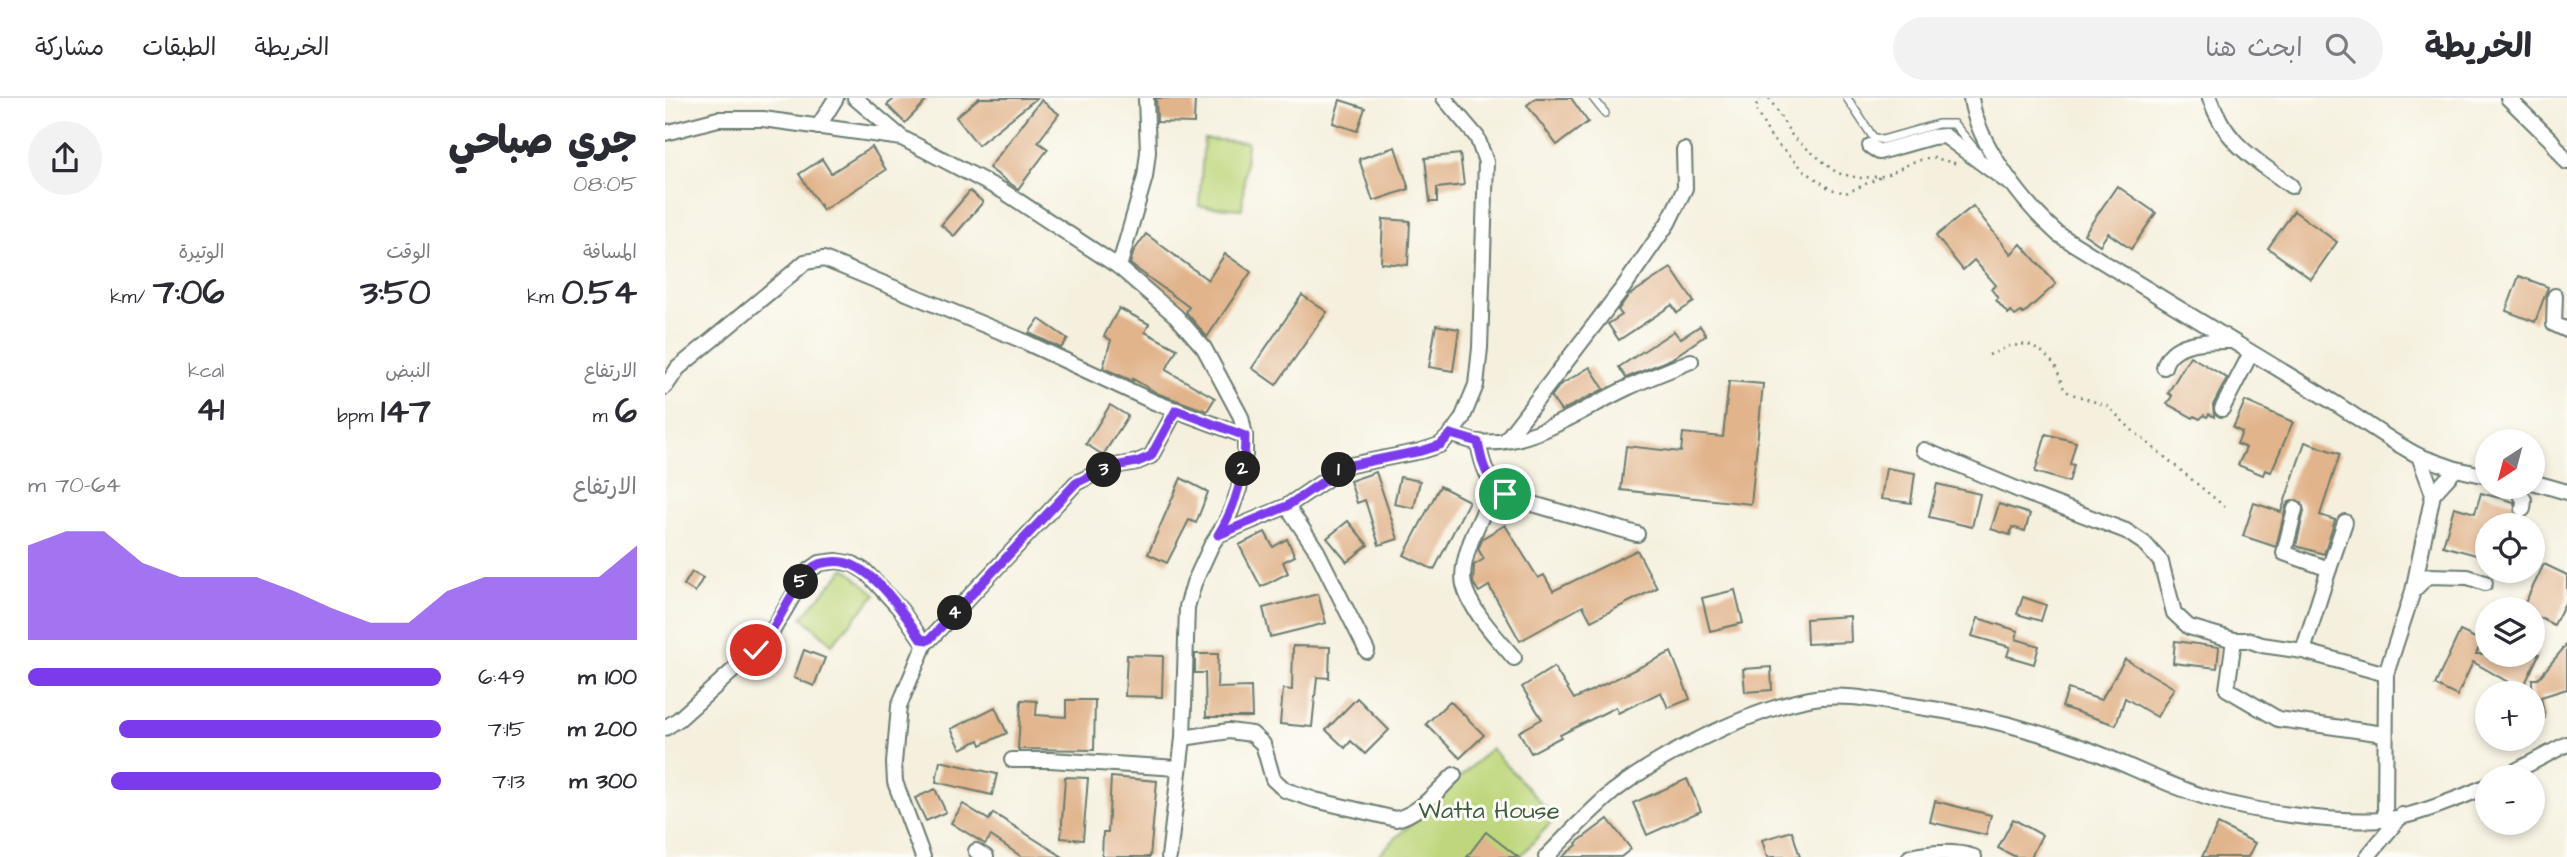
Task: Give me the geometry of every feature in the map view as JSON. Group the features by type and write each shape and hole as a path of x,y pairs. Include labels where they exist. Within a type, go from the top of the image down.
{"street":[{"path":"818,127 836,98"},
{"path":"855,98 902,138 1003,191 1119,267 1175,316 1204,348 1241,416 1245,454 1238,489 1228,519 1194,583 1187,607 1183,738 1169,857"},
{"path":"1119,267 1145,177 1148,152 1146,98"},
{"path":"1218,535 1287,506 1346,466 1440,445 1462,419 1476,385 1480,348 1486,162 1477,137 1445,98"},
{"path":"1972,98 1982,132 2012,183 2041,218 2059,234 2335,404 2386,439 2419,456 2475,472"},
{"path":"2210,98 2222,128 2236,144 2291,186"},
{"path":"2508,98 2551,140 2567,162"},
{"path":"665,133 718,119 763,119 902,138"},
{"path":"1870,146 1879,152 1945,136 2012,183"},
{"path":"1506,440 1625,285 1668,223 1685,188 1684,150"},
{"path":"665,387 678,368 805,262 824,259 1021,341 1176,410 1245,436"},
{"path":"2555,296 2554,324 2567,330"},
{"path":"2164,367 2171,354 2180,348 2206,341 2230,341"},
{"path":"2222,409 2251,353"},
{"path":"1451,434 1478,442 1506,440 1562,424 1627,388 1691,362"},
{"path":"923,857 895,782 894,763 899,706 926,641 933,638 1076,483 1109,467 1137,462 1151,456 1176,410"},
{"path":"1478,442 1483,468 1496,487 1519,500 1637,534"},
{"path":"1924,450 2126,531 2144,543 2161,562 2174,613 2189,627 2234,640 2304,651 2386,674"},
{"path":"2419,456 2433,494"},
{"path":"2385,820 2386,674 2413,591 2433,494 2456,468"},
{"path":"2545,486 2567,492"},
{"path":"1496,487 1470,545 1464,585 1488,627 1514,658"},
{"path":"2523,499 2523,509"},
{"path":"1287,506 1317,551 1367,651"},
{"path":"2295,509 2284,553 2329,569"},
{"path":"2304,651 2345,522"},
{"path":"665,728 679,719 767,640 807,572 820,563 837,561 853,564 866,572 901,611 921,639 926,641"},
{"path":"2413,591 2428,576 2475,580"},
{"path":"2234,640 2227,689 2278,719 2384,734"},
{"path":"1546,857 1613,792 1651,766 1763,712 1809,699 1841,697 1945,710 2032,731 2087,749 2203,796 2227,803 2339,821 2385,820 2475,791"},
{"path":"1183,738 1229,731 1252,734 1263,744 1273,779 1285,790 1396,819 1415,811 1454,775"},
{"path":"2527,765 2567,744"},
{"path":"1011,760 1178,768"},
{"path":"2367,857 2403,815"},
{"path":"1910,857 1940,853 1974,857"}],"lane":[{"path":"1593,98 1605,113"},
{"path":"1847,98 1873,137 1882,140 1938,124 1954,124 1977,152 2012,183"}],"path":[{"path":"1760,98 1755,109 1772,139 1805,171 1830,189 1846,193 1884,176"},
{"path":"1989,355 2010,346 2028,344 2042,352 2055,365 2064,389 2107,406 2225,508"}],"green space":[{"path":"1204,139 1247,142 1242,209 1199,206"},
{"path":"845,568 876,594 832,644 802,617"},
{"name":"Watta House","path":"1491,748 1555,818 1520,857 1376,857"}],"building":[{"path":"895,98 929,98 905,123 887,105"},
{"path":"979,98 1037,98 978,145 956,117"},
{"path":"1156,98 1195,98 1194,123 1157,122"},
{"path":"1536,98 1571,98 1588,122 1557,145 1527,105"},
{"path":"1041,100 1059,114 1038,142 1048,149 1018,189 989,168"},
{"path":"1340,100 1365,108 1357,131 1333,123"},
{"path":"872,147 886,170 823,210 799,174 822,159 831,173"},
{"path":"1395,147 1409,189 1373,201 1359,159"},
{"path":"1460,154 1464,185 1437,188 1437,202 1430,202 1425,158"},
{"path":"2117,186 2156,213 2131,249 2108,233 2100,245 2084,234"},
{"path":"970,191 983,202 954,236 941,225"},
{"path":"1973,206 2011,254 2021,244 2056,284 2023,314 2021,312 2015,316 2011,311 2008,314 1991,289 1996,285 1974,260 1963,270 1936,236"},
{"path":"2294,211 2337,242 2311,279 2268,248"},
{"path":"1383,219 1410,221 1408,265 1381,263"},
{"path":"1146,234 1208,280 1225,254 1251,272 1207,337 1186,312 1189,307 1130,264 1134,251"},
{"path":"1671,268 1694,302 1677,313 1672,305 1619,340 1608,324 1622,315 1618,310 1628,296"},
{"path":"2519,276 2548,287 2535,322 2506,311"},
{"path":"1302,295 1327,312 1276,385 1252,368"},
{"path":"1119,308 1149,324 1145,332 1177,349 1166,370 1215,398 1207,411 1159,394 1133,379 1103,368 1111,340 1104,336"},
{"path":"1039,319 1068,339 1061,348 1029,333"},
{"path":"1436,325 1459,329 1453,371 1429,367"},
{"path":"1700,326 1706,335 1671,359 1626,378 1619,367 1674,331 1680,339"},
{"path":"2190,356 2227,378 2213,405 2214,417 2209,414 2200,419 2194,416 2193,418 2167,404 2172,396 2168,393"},
{"path":"1590,367 1604,389 1561,411 1551,397 1560,385"},
{"path":"1729,381 1763,384 1751,504 1621,490 1626,446 1681,452 1683,433 1723,437"},
{"path":"2245,401 2293,422 2271,472 2265,470 2263,475 2238,465 2246,448 2237,444 2242,432 2233,428"},
{"path":"1110,405 1128,416 1103,455 1086,444"},
{"path":"2046,434 2076,442 2070,464 2074,465 2069,482 2035,472"},
{"path":"2305,442 2340,454 2320,515 2335,520 2324,554 2296,546 2304,511 2302,503 2297,500 2286,506 2276,547 2243,536 2254,503 2281,512"},
{"path":"1886,468 1915,473 1911,503 1881,499"},
{"path":"1376,472 1398,539 1379,545 1365,500 1357,503 1350,481"},
{"path":"1400,477 1420,481 1414,508 1394,504"},
{"path":"1181,478 1208,492 1196,523 1189,520 1167,563 1148,554"},
{"path":"1937,484 1980,494 1972,527 1929,517"},
{"path":"1440,486 1469,501 1434,570 1404,555"},
{"path":"2479,499 2503,499 2514,502 2516,513 2475,513"},
{"path":"1999,504 2030,514 2025,531 2012,527 2010,535 1991,529"},
{"path":"2454,507 2475,513 2475,555 2443,546"},
{"path":"1348,521 1368,545 1347,562 1327,538"},
{"path":"1505,525 1538,578 1544,575 1553,591 1637,550 1657,588 1591,621 1583,606 1520,641 1489,586 1479,592 1473,583 1474,565 1484,559 1478,549 1483,538"},
{"path":"1265,532 1273,547 1287,539 1295,556 1283,562 1288,573 1261,587 1239,545"},
{"path":"2545,564 2567,575 2567,599 2554,625 2545,620 2545,597 2528,597 2535,583 2545,583"},
{"path":"692,572 703,578 695,592 684,585"},
{"path":"1735,590 1743,623 1710,631 1702,598"},
{"path":"1318,594 1326,623 1270,637 1263,608"},
{"path":"2023,597 2046,605 2041,621 2017,614"},
{"path":"1850,616 1851,642 1807,644 1806,619"},
{"path":"1978,618 2018,631 2016,639 2039,646 2034,664 2007,656 2010,647 1972,636"},
{"path":"2460,631 2475,638 2475,663 2473,662 2457,696 2435,685"},
{"path":"2175,641 2219,647 2217,668 2173,663"},
{"path":"2567,644 2567,689 2545,696 2545,681 2532,681 2538,679"},
{"path":"1293,646 1330,647 1329,678 1317,677 1312,727 1280,724 1283,689 1292,690"},
{"path":"804,650 825,658 814,686 794,678"},
{"path":"1671,652 1690,699 1668,708 1661,692 1618,713 1616,707 1531,753 1519,732 1542,719 1522,687 1554,667 1574,699"},
{"path":"1195,654 1218,654 1217,688 1251,687 1252,717 1206,717 1205,673 1195,673"},
{"path":"1127,655 1163,656 1162,697 1125,696"},
{"path":"2125,659 2174,688 2157,717 2125,698 2116,725 2062,707 2068,689 2101,700"},
{"path":"1771,667 1772,690 1745,692 1743,669"},
{"path":"2482,667 2533,667 2526,681 2506,681"},
{"path":"1357,698 1389,730 1365,754 1351,741 1345,748 1326,730"},
{"path":"1021,700 1037,701 1036,715 1066,717 1066,700 1095,700 1094,750 1018,749"},
{"path":"1450,701 1484,735 1460,758 1426,724"},
{"path":"995,707 1007,733 981,745 979,740 961,749 951,729"},
{"path":"940,761 997,774 992,795 936,782"},
{"path":"1065,777 1088,778 1083,840 1061,838"},
{"path":"1111,777 1157,781 1150,857 1102,857 1103,832 1108,832"},
{"path":"1687,779 1701,811 1647,835 1633,803"},
{"path":"935,789 946,812 926,821 915,798"},
{"path":"1935,801 1991,815 1986,835 1930,822"},
{"path":"963,804 989,820 993,813 1063,857 1022,857 991,836 985,844 951,823"},
{"path":"1608,819 1631,849 1621,857 1562,857 1577,845 1576,843"},
{"path":"2013,819 2042,835 2031,857 2016,857 1998,848"},
{"path":"2218,824 2255,843 2248,857 2202,857"},
{"path":"1792,831 1800,857 1767,857 1762,840"},
{"path":"1486,832 1518,857 1467,857"}],"route":[{"path":"756,650 767,640 807,572 820,563 837,561 853,564 866,572 901,611 921,639 926,641 933,638 1076,483 1109,467 1137,462 1151,456 1176,410 1245,436 1245,454 1238,489 1228,519 1218,535 1252,523 1287,506 1346,466 1421,451 1440,445 1451,434 1478,442 1483,468 1489,479 1505,494"}]}
